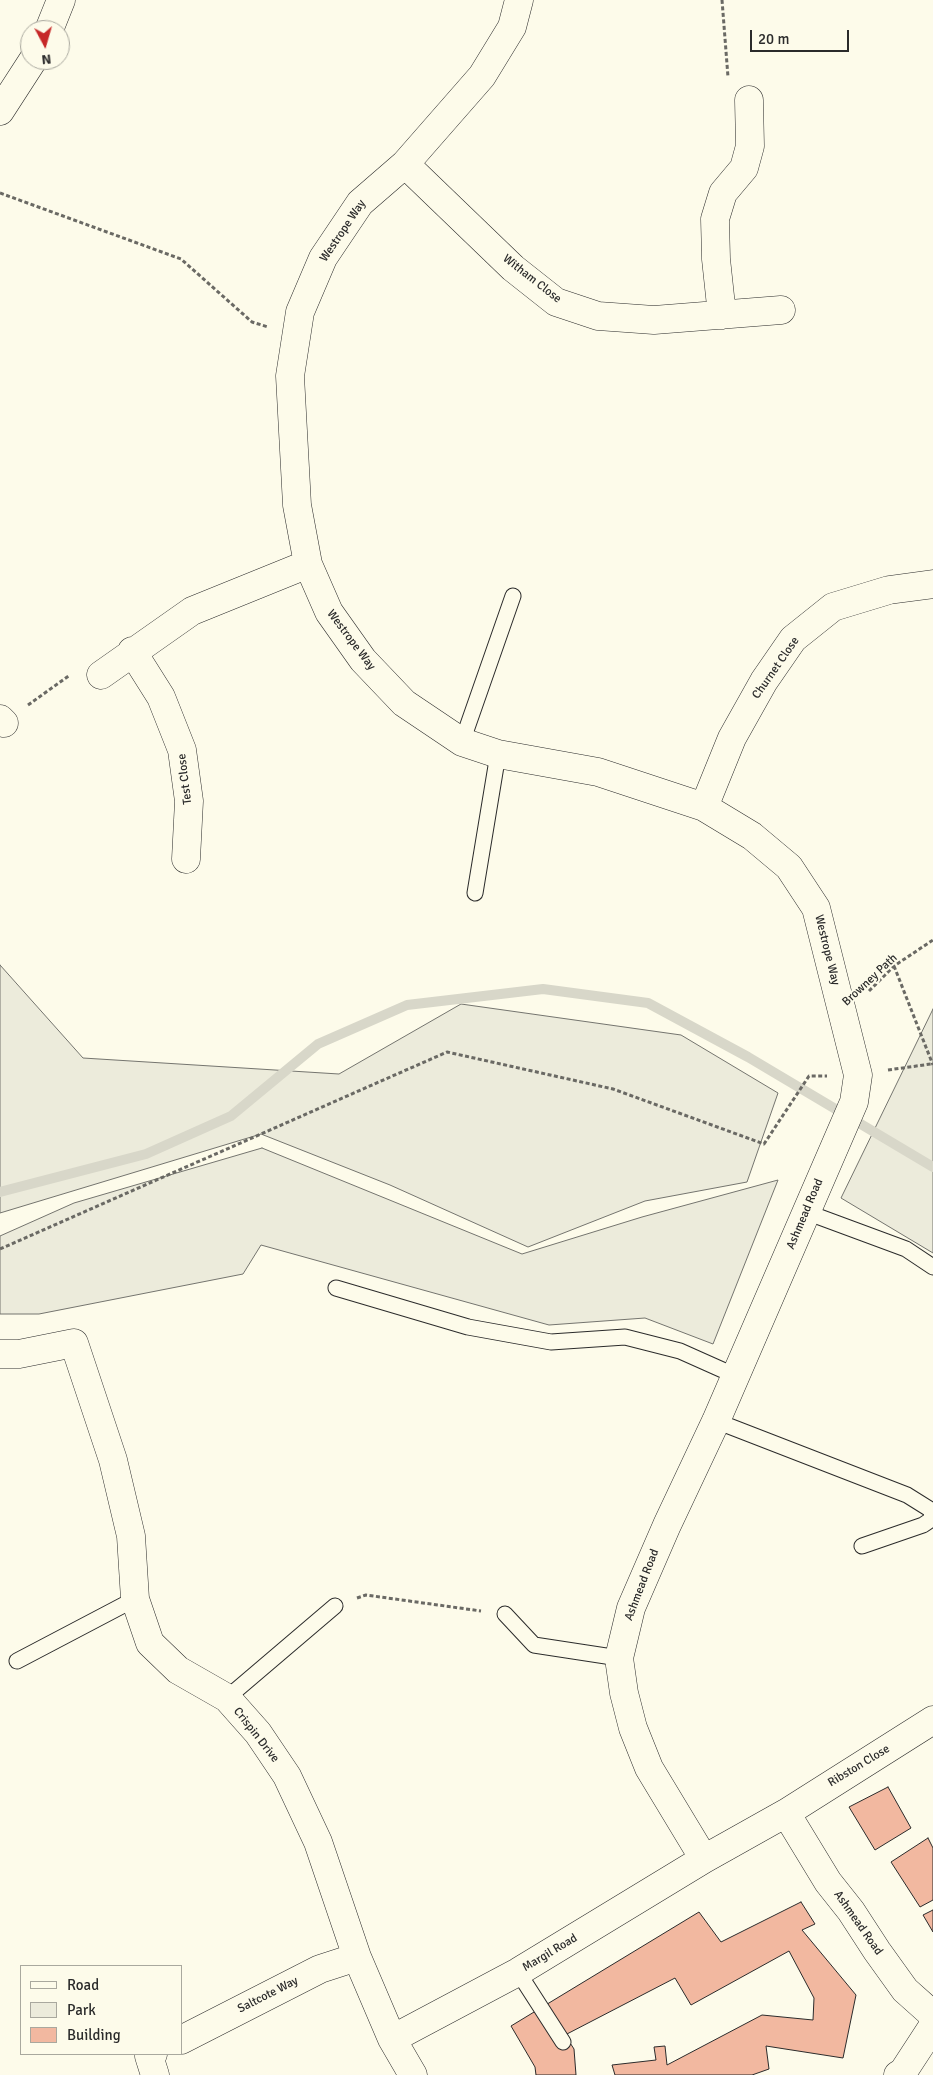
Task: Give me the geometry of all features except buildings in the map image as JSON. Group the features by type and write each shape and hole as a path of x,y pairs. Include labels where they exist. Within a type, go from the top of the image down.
{"street":[{"path":"53,20 61,0"},
{"name":"Westrope Way","path":"519,0 512,27 482,76 405,164 360,203 323,258 300,312 290,376 297,505 308,564 329,612 363,660 404,703 462,742 498,754 598,772 704,808 752,836 789,867 816,908 844,1017"},
{"path":"0,111 27,70"},
{"path":"722,315 716,258 715,219 723,193 744,168 750,146 749,100"},
{"name":"Witham Close","path":"405,164 513,268 556,302 598,316 654,320 781,310"},
{"path":"101,675 132,651 192,611 308,564"},
{"name":"Churnet Close","path":"704,808 732,738 764,681 793,638 834,607 889,590 933,584"},
{"name":"Test Close","path":"132,651 161,697 182,750 189,801 186,859"},
{"name":"Ashmead Road","path":"704,1860 649,1768 633,1728 624,1694 619,1658 630,1608 666,1524 736,1376 854,1102 858,1075 844,1017"},
{"name":"Crispin Drive","path":"0,1354 19,1354 74,1343 113,1460 132,1536 135,1599 150,1643 178,1670 227,1698 258,1733 287,1776 318,1842 357,1957 392,2039 413,2075"},
{"name":"Ribston Close","path":"786,1813 933,1720"},
{"path":"704,1860 786,1813"},
{"name":"Ashmead Road","path":"786,1813 828,1882 852,1911 905,1990 933,2015"},
{"name":"Margil Road","path":"392,2039 518,1972 704,1860"},
{"name":"Saltcote Way","path":"182,2039 320,1969 357,1957"},
{"path":"898,2075 903,2072 933,2026"},
{"path":"152,2055 149,2056 155,2075"}],"lane":[{"path":"462,742 513,596"},
{"path":"474,893 498,754"},
{"path":"806,1212 906,1249 933,1267"},
{"path":"336,1288 468,1327 551,1342 625,1337 680,1351 736,1376"},
{"path":"716,1421 906,1495 931,1510 932,1519 923,1525 862,1546"},
{"path":"17,1661 135,1599"},
{"path":"227,1698 335,1606"},
{"path":"504,1614 534,1645 619,1658"},
{"path":"518,1972 563,2042"}],"path":[{"path":"722,0 729,85 749,100"},
{"path":"0,193 180,259 252,322 296,335"},
{"path":"2,721 86,664 101,675"},
{"name":"Browney Path","path":"844,1017 894,966 933,940"},
{"path":"858,1075 932,1063 894,966"},
{"path":"0,1249 447,1052 613,1088 764,1144 809,1076"},
{"path":"335,1606 366,1595 433,1606 504,1614"}],"green space":[{"path":"0,965 83,1058 339,1074 461,1004 681,1035 778,1093 747,1182 645,1201 528,1247 390,1185 261,1134 0,1213"},
{"path":"933,1009 933,1253 841,1198"},
{"path":"262,1148 522,1254 642,1217 778,1180 713,1344 645,1318 549,1325 261,1245 243,1274 39,1314 0,1314 0,1236 74,1203"}],"waterway":[{"path":"0,1192 146,1154 231,1116 318,1044 407,1005 543,989 648,1003 748,1057 933,1167"}]}
